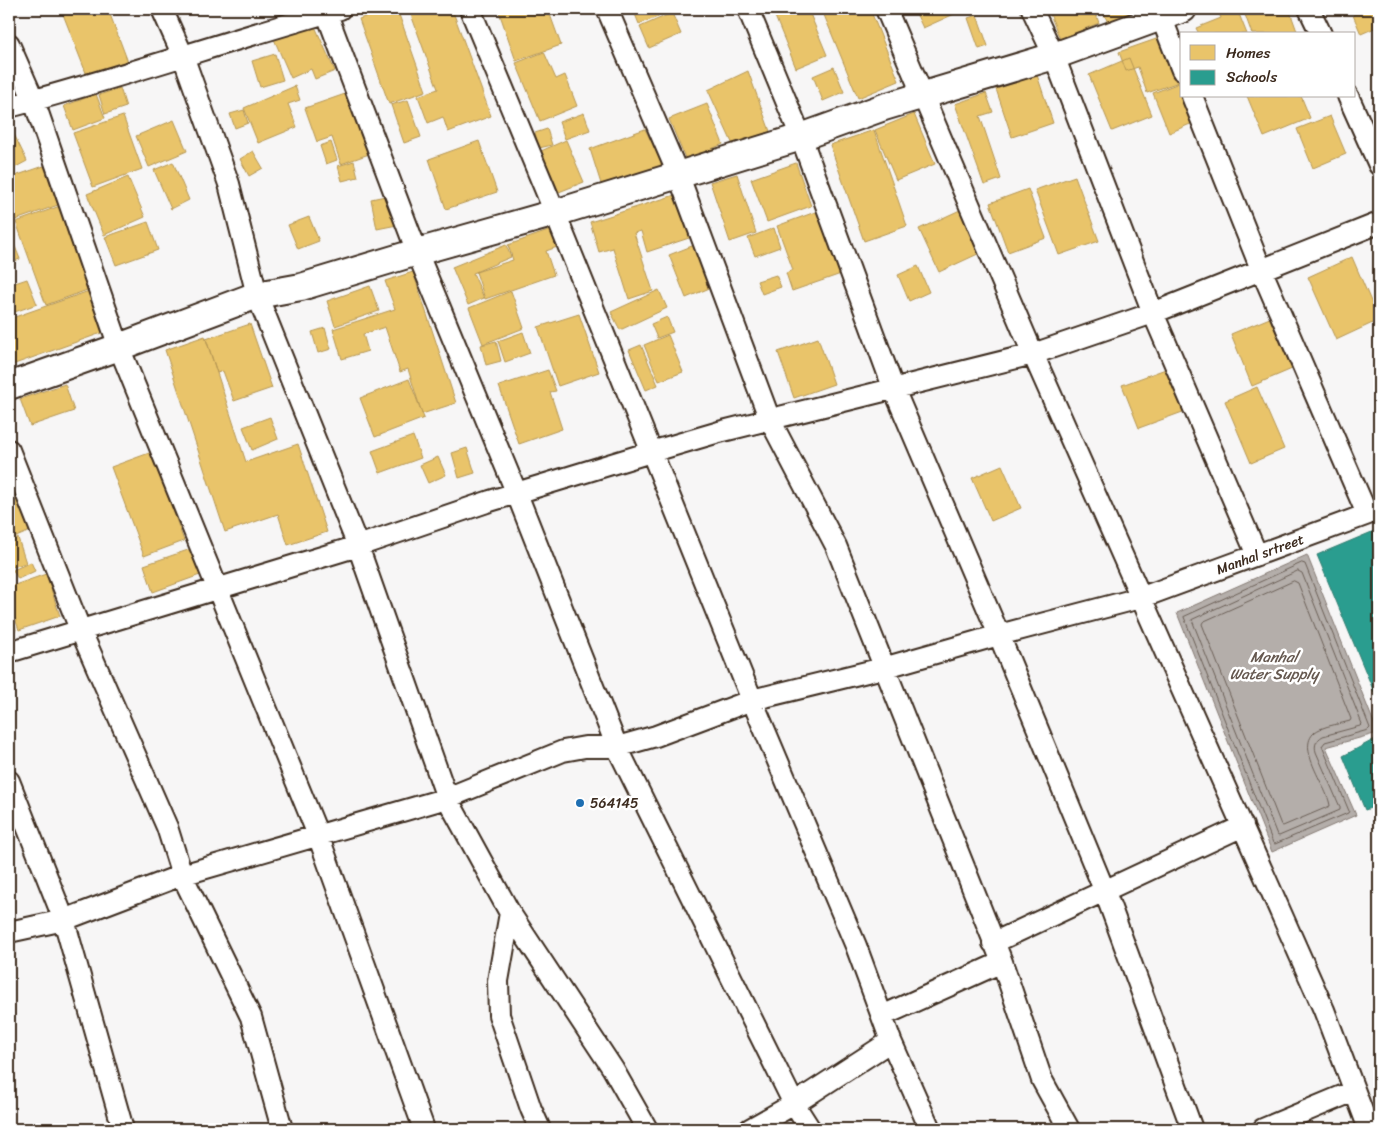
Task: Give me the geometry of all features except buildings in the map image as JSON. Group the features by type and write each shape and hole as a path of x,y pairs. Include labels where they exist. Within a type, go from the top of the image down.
{"street":[{"path":"162,9 183,56 229,184 257,295 358,546 447,798 510,913 612,1069 647,1129"},
{"path":"470,9 555,213 752,700 856,946 891,1041 930,1129"},
{"path":"607,9 678,174 770,420 836,546 883,668 1002,962 1042,1080 1069,1129"},
{"path":"748,9 801,137 893,387 1106,892 1192,1129"},
{"path":"886,9 1032,354 1324,1010 1368,1129"},
{"path":"1032,9 1054,56 1153,313 1257,555"},
{"path":"1309,9 1319,32"},
{"path":"9,107 183,56 330,10 417,252 517,494 616,747 794,1104 810,1129"},
{"path":"9,386 257,295 301,287 555,213 801,137 884,107 1054,56 1167,12 1180,62"},
{"path":"9,44 34,101 119,347 318,835 424,1129"},
{"path":"1193,98 1261,270 1373,512"},
{"path":"1349,98 1379,165"},
{"path":"9,652 358,546 490,502 719,432 893,387 1032,354 1153,313 1379,223"},
{"path":"9,450 80,629 167,827 182,875 250,1017 282,1129"},
{"name":"Manhal srtreet","path":"9,932 64,920 182,875 447,798 563,751 585,747 616,747 656,736 752,700 883,668 1140,598 1373,512"},
{"path":"9,781 64,920 123,1129"},
{"path":"994,943 1243,826"},
{"path":"510,913 498,981 499,1015 531,1109 540,1129"},
{"path":"882,1016 1002,962"},
{"path":"750,1129 794,1104 891,1041"},
{"path":"1263,1129 1354,1091"}],"water":[{"name":"Manhal Water Supply","path":"1307,555 1378,733 1326,747 1356,815 1272,852 1177,613"}],"place":[{"name":"564145","path":"580,803"}]}
